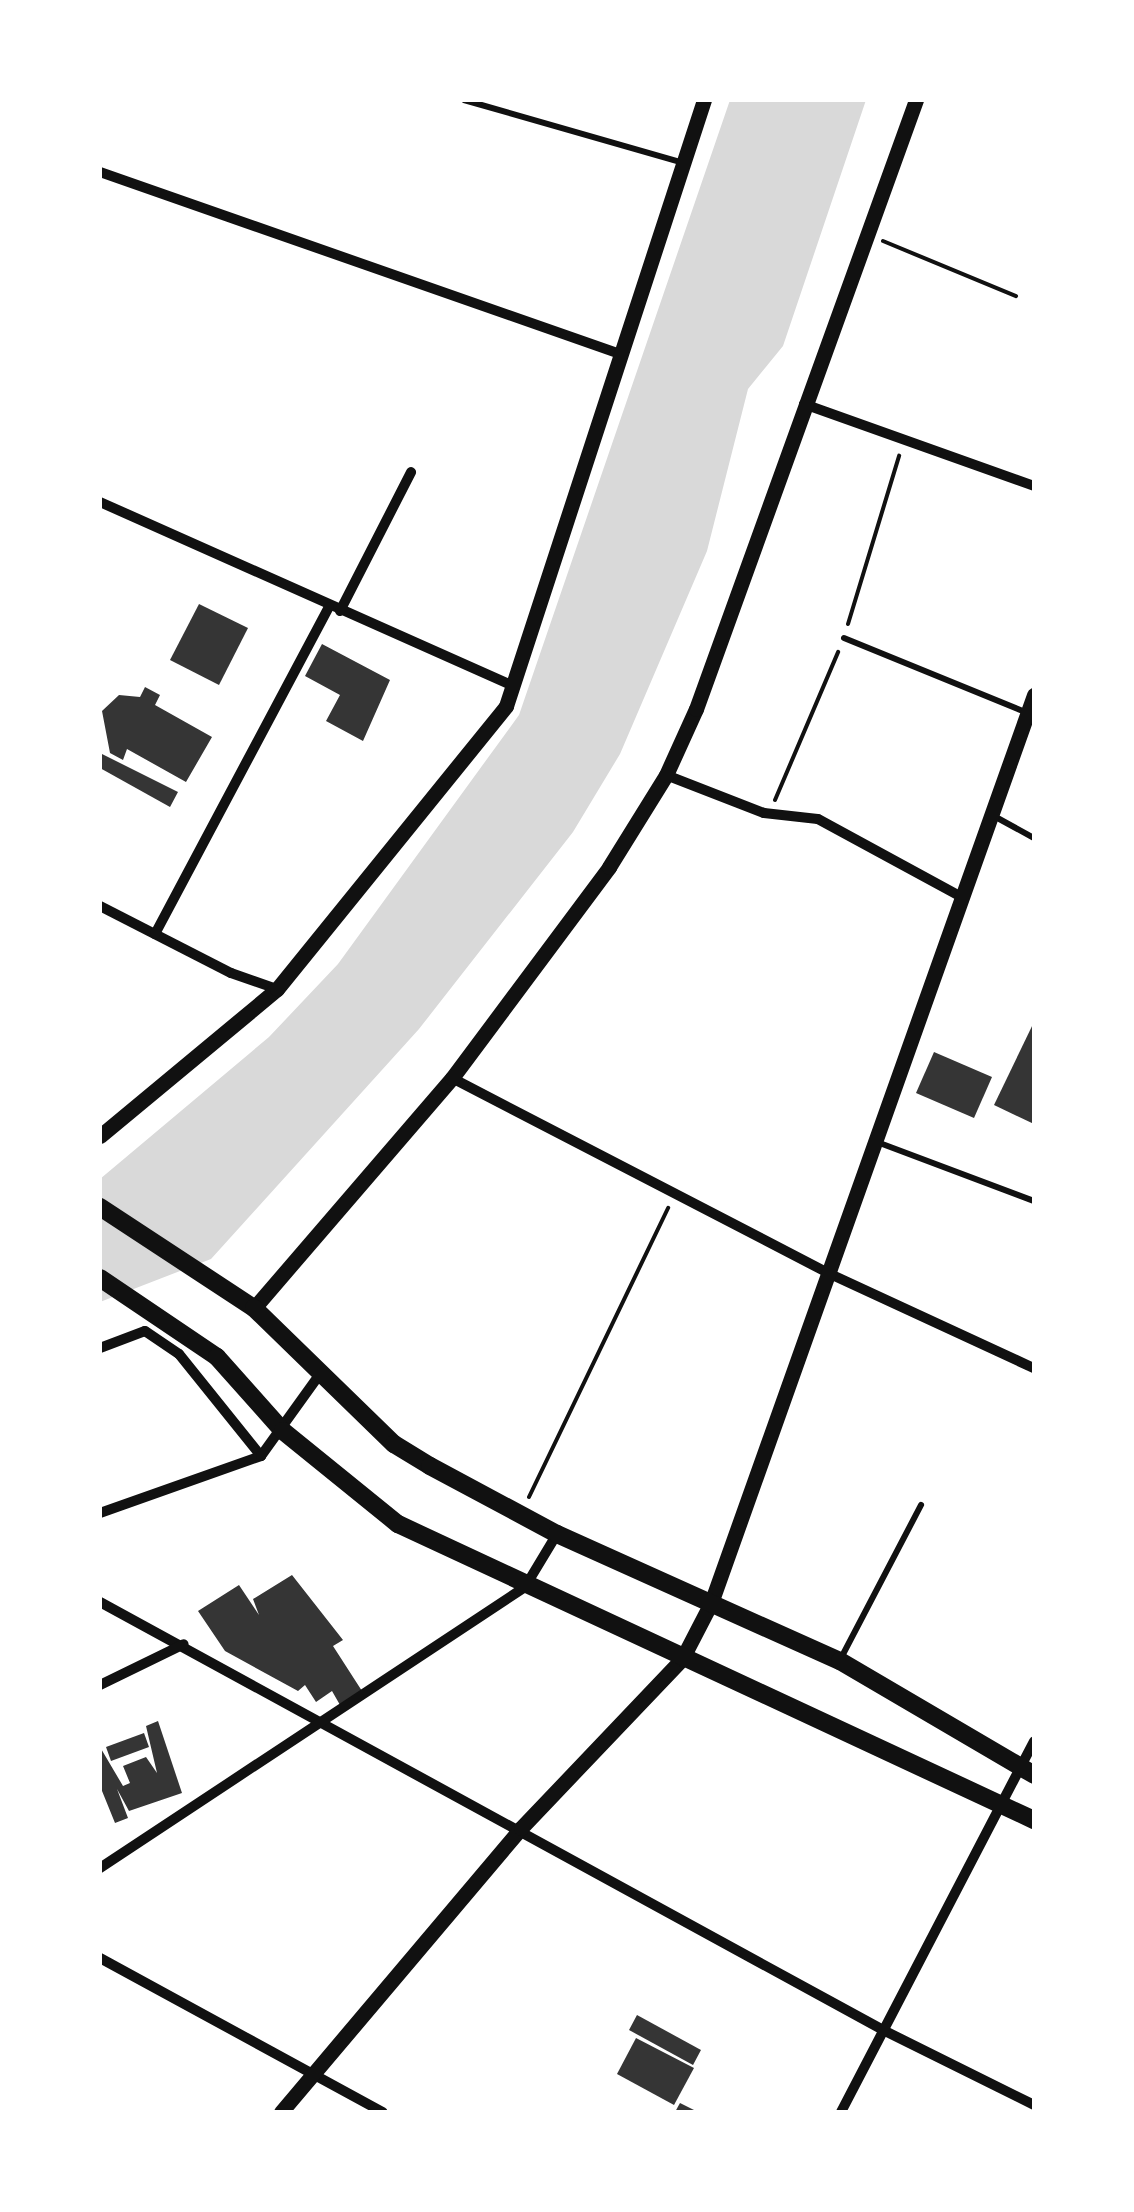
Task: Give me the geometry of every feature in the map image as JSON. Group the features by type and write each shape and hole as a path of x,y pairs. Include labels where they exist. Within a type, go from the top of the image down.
{"main road":[{"path":"100,1207 254,1308 394,1444 557,1534 840,1662 1027,1772"},
{"path":"100,1278 203,1346 284,1431 398,1524 525,1588 1034,1820"}],"street":[{"path":"100,1136 277,989 457,774 514,686 625,356 704,100"},
{"path":"254,1308 452,1078 609,867 666,775 696,709 864,233 916,100"},
{"path":"100,172 625,356"},
{"path":"804,403 1034,486"},
{"path":"155,934 411,472"},
{"path":"100,502 514,686"},
{"path":"281,2112 521,1828 682,1659 711,1603 1034,696"},
{"path":"666,775 764,813 818,819 960,896"},
{"path":"100,906 277,989"},
{"path":"452,1078 828,1273 1034,1368"},
{"path":"100,1348 145,1331 179,1354 261,1456"},
{"path":"100,1513 261,1456 284,1431 320,1374"},
{"path":"100,1868 525,1588 557,1534"},
{"path":"100,1602 184,1644 886,2031 1034,2104"},
{"path":"100,1686 184,1644"},
{"path":"841,2112 1003,1806 1027,1772 1034,1741"},
{"path":"100,1958 383,2112"}],"lane":[{"path":"464,100 685,164"},
{"path":"844,638 1028,713"},
{"path":"992,814 1034,838"},
{"path":"875,1142 1034,1200"},
{"path":"840,1662 921,1506"}],"path":[{"path":"864,233 1016,296"},
{"path":"521,1515 675,1194"}],"shaded area":[{"path":"730,100 866,100 783,346 748,389 707,551 620,754 573,832 419,1029 211,1259 100,1302 100,1179 269,1037 338,964 519,715"}],"building":[{"path":"199,604 248,628 219,685 170,660"},
{"path":"322,644 390,680 363,741 326,721 340,695 305,676"},
{"path":"145,687 160,695 155,705 212,737 186,782 127,749 123,760 110,753 102,711 119,695 140,697"},
{"path":"100,753 178,792 170,807 100,768"},
{"path":"1034,1022 1034,1124 994,1105"},
{"path":"934,1052 992,1077 974,1118 916,1093"},
{"path":"292,1575 343,1640 333,1646 362,1691 340,1705 332,1691 316,1702 305,1685 298,1691 225,1651 198,1611 239,1585 259,1615 253,1599"},
{"path":"158,1721 182,1793 129,1811 117,1789 128,1818 115,1823 100,1786 100,1747 123,1786 130,1783 123,1766 146,1757 157,1773 146,1726"},
{"path":"144,1733 149,1747 111,1761 106,1747"},
{"path":"637,2015 701,2050 693,2065 629,2030"},
{"path":"636,2038 694,2068 674,2105 617,2074"},
{"path":"680,2103 698,2112 675,2112"}]}
